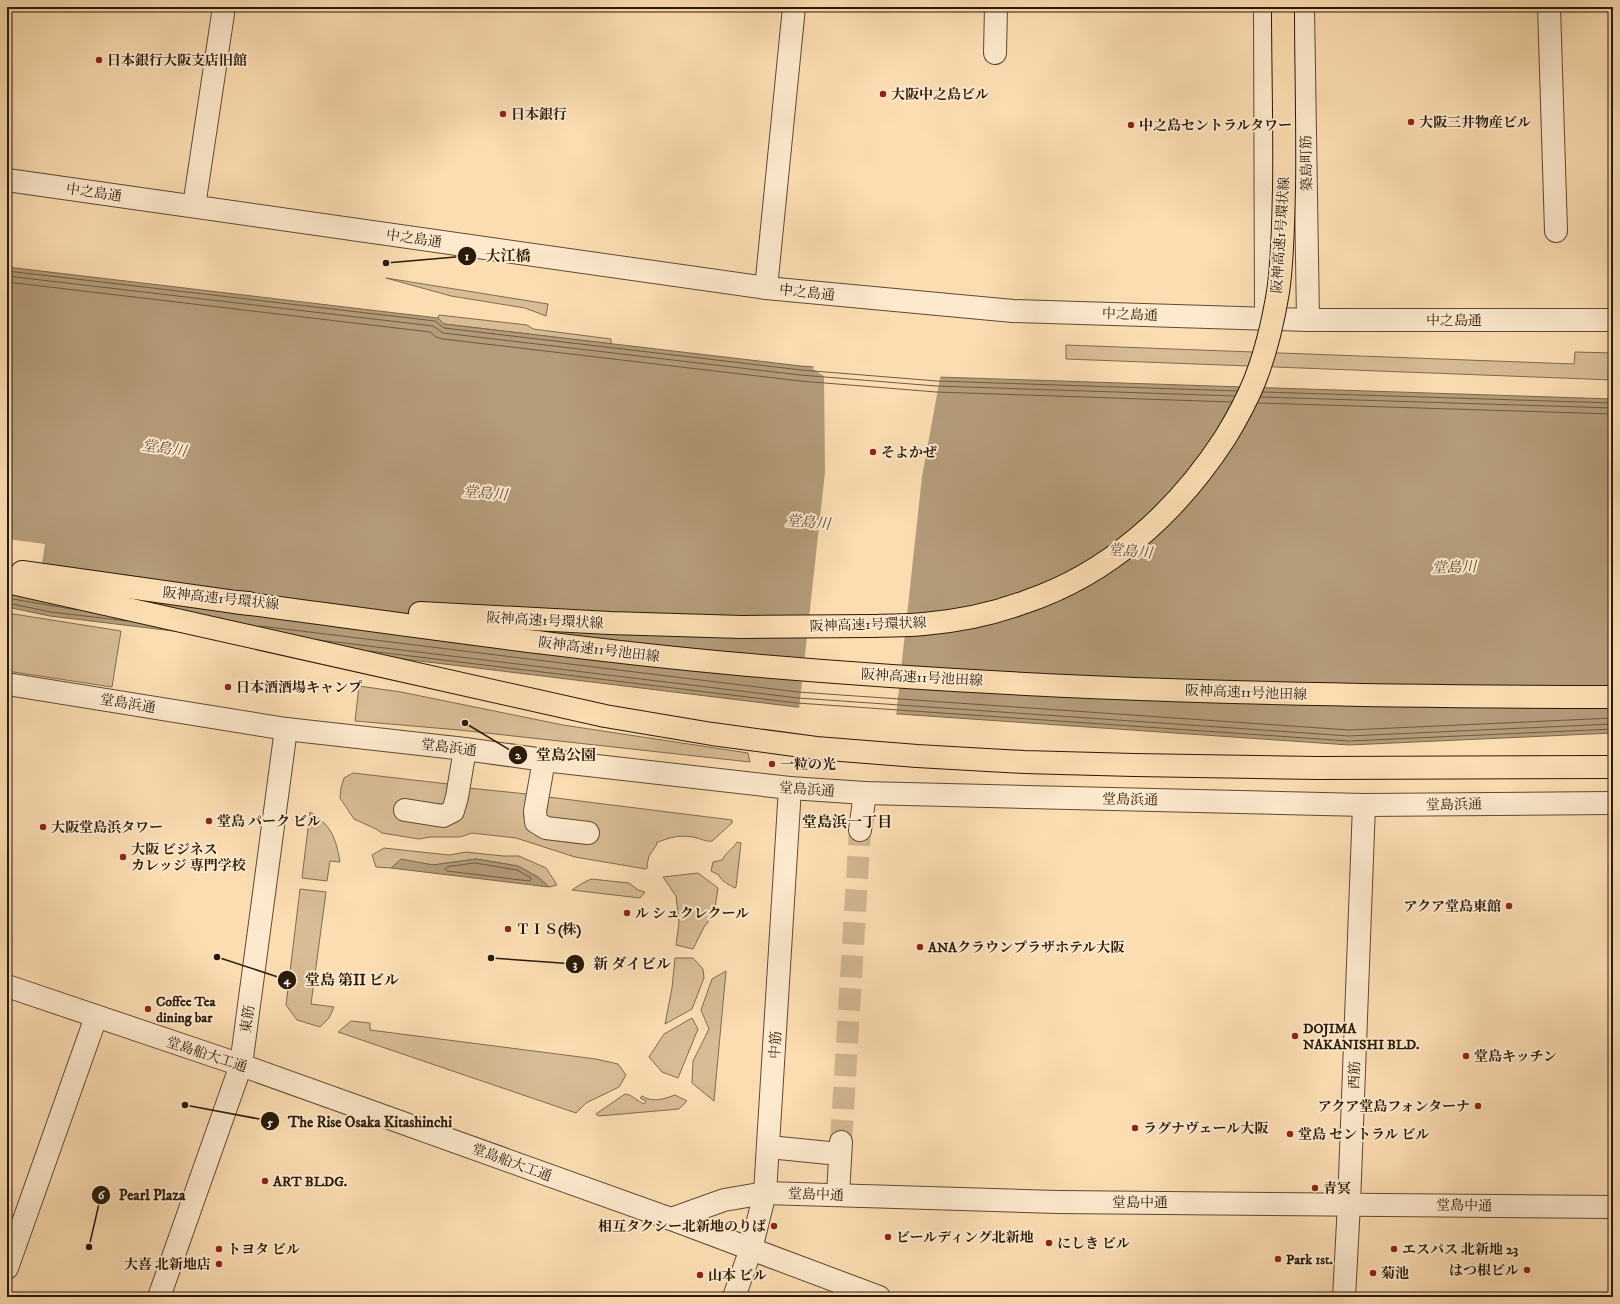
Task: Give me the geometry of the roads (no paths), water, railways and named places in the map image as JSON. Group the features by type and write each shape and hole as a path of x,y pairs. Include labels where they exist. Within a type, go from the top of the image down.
{"highway":[{"name":"阪神高速1号環状線","path":"7,569 235,602 610,624 742,627 923,624 974,617 1026,602 1074,581 1114,556 1151,527 1183,495 1212,457 1236,420 1255,381 1268,338 1278,291 1283,232 1282,7"},
{"path":"7,582 605,716 712,734 816,748 1024,762 1134,765 1318,768 1613,767"},
{"name":"阪神高速11号池田線","path":"235,602 611,651 737,664 852,673 1016,683 1227,693 1428,697 1613,697"}],"street":[{"path":"194,206 224,7"},
{"path":"766,288 794,7"},
{"path":"994,54 996,7"},
{"path":"1265,7 1266,318"},
{"name":"築島町筋","path":"1303,7 1308,320"},
{"path":"1549,7 1556,231"},
{"name":"中之島通","path":"7,180 766,288 1013,311 1308,320 1613,320"},
{"name":"堂島浜通","path":"7,684 286,729 790,788 865,793 1364,805 1613,803"},
{"name":"東筋","path":"159,1297 241,1065 286,729"},
{"path":"405,810 443,816 452,811 457,797 465,749"},
{"path":"544,760 535,811 536,822 546,828 588,833"},
{"name":"中筋","path":"734,1297 751,1249 765,1193 790,788"},
{"path":"860,830 865,793"},
{"name":"西筋","path":"1344,1297 1349,1204 1364,805"},
{"name":"堂島船大工通","path":"7,986 241,1065 671,1219 879,1297"},
{"path":"7,1268 96,1017"},
{"path":"769,1147 840,1148 838,1195"},
{"name":"堂島中通","path":"671,1219 724,1200 765,1193 1057,1202 1613,1207"}],"water":[{"name":"堂島川","path":"7,267 438,318 444,324 801,366 937,377 1613,399 1613,733 1349,745 797,707 50,616 7,607"},
{"path":"401,859 433,865 476,859 518,866 538,877 549,887 391,868"}],"tunnel":[{"path":"841,1142 860,830"}],"place":[{"name":"日本銀行大阪支店旧館","path":"99,60"},
{"name":"大阪中之島ビル","path":"883,94"},
{"name":"日本銀行","path":"503,114"},
{"name":"大阪三井物産ビル","path":"1411,122"},
{"name":"中之島セントラルタワー","path":"1131,125"},
{"name":"大江橋","path":"386,263"},
{"name":"そよかぜ","path":"873,452"},
{"name":"日本酒酒場キャンプ","path":"228,687"},
{"name":"堂島公園","path":"465,723"},
{"name":"一粒の光","path":"772,764"},
{"name":"堂島 パーク ビル","path":"209,821"},
{"name":"大阪堂島浜タワー","path":"43,827"},
{"name":"大阪 ビジネス カレッジ 専門学校","path":"123,857"},
{"name":"アクア堂島東館","path":"1509,906"},
{"name":"ル シュクレクール","path":"627,913"},
{"name":"ＴＩＳ(株)","path":"508,929"},
{"name":"ANAクラウンプラザホテル大阪","path":"920,947"},
{"name":"堂島 第II ビル","path":"217,957"},
{"name":"新 ダイビル","path":"491,958"},
{"name":"Coffee Tea dining bar","path":"148,1009"},
{"name":"DOJIMA NAKANISHI BLD.","path":"1295,1036"},
{"name":"堂島キッチン","path":"1466,1056"},
{"name":"The Rise Osaka Kitashinchi","path":"185,1105"},
{"name":"アクア堂島フォンターナ","path":"1478,1106"},
{"name":"ラグナヴェール大阪","path":"1135,1128"},
{"name":"堂島 セントラル ビル","path":"1290,1134"},
{"name":"ART BLDG.","path":"265,1181"},
{"name":"青冥","path":"1315,1188"},
{"name":"相互タクシー北新地のりば","path":"774,1226"},
{"name":"ビールディング北新地","path":"888,1237"},
{"name":"にしき ビル","path":"1049,1243"},
{"name":"Pearl Plaza","path":"89,1247"},
{"name":"トヨタ ビル","path":"219,1249"},
{"name":"エスパス 北新地 23","path":"1394,1249"},
{"name":"Park 1st.","path":"1278,1259"},
{"name":"大喜 北新地店","path":"219,1264"},
{"name":"はつ根ビル","path":"1527,1270"},
{"name":"菊池","path":"1373,1273"},
{"name":"山本 ビル","path":"700,1275"}],"district":[{"name":"堂島浜一丁目","path":"847,822"}]}
